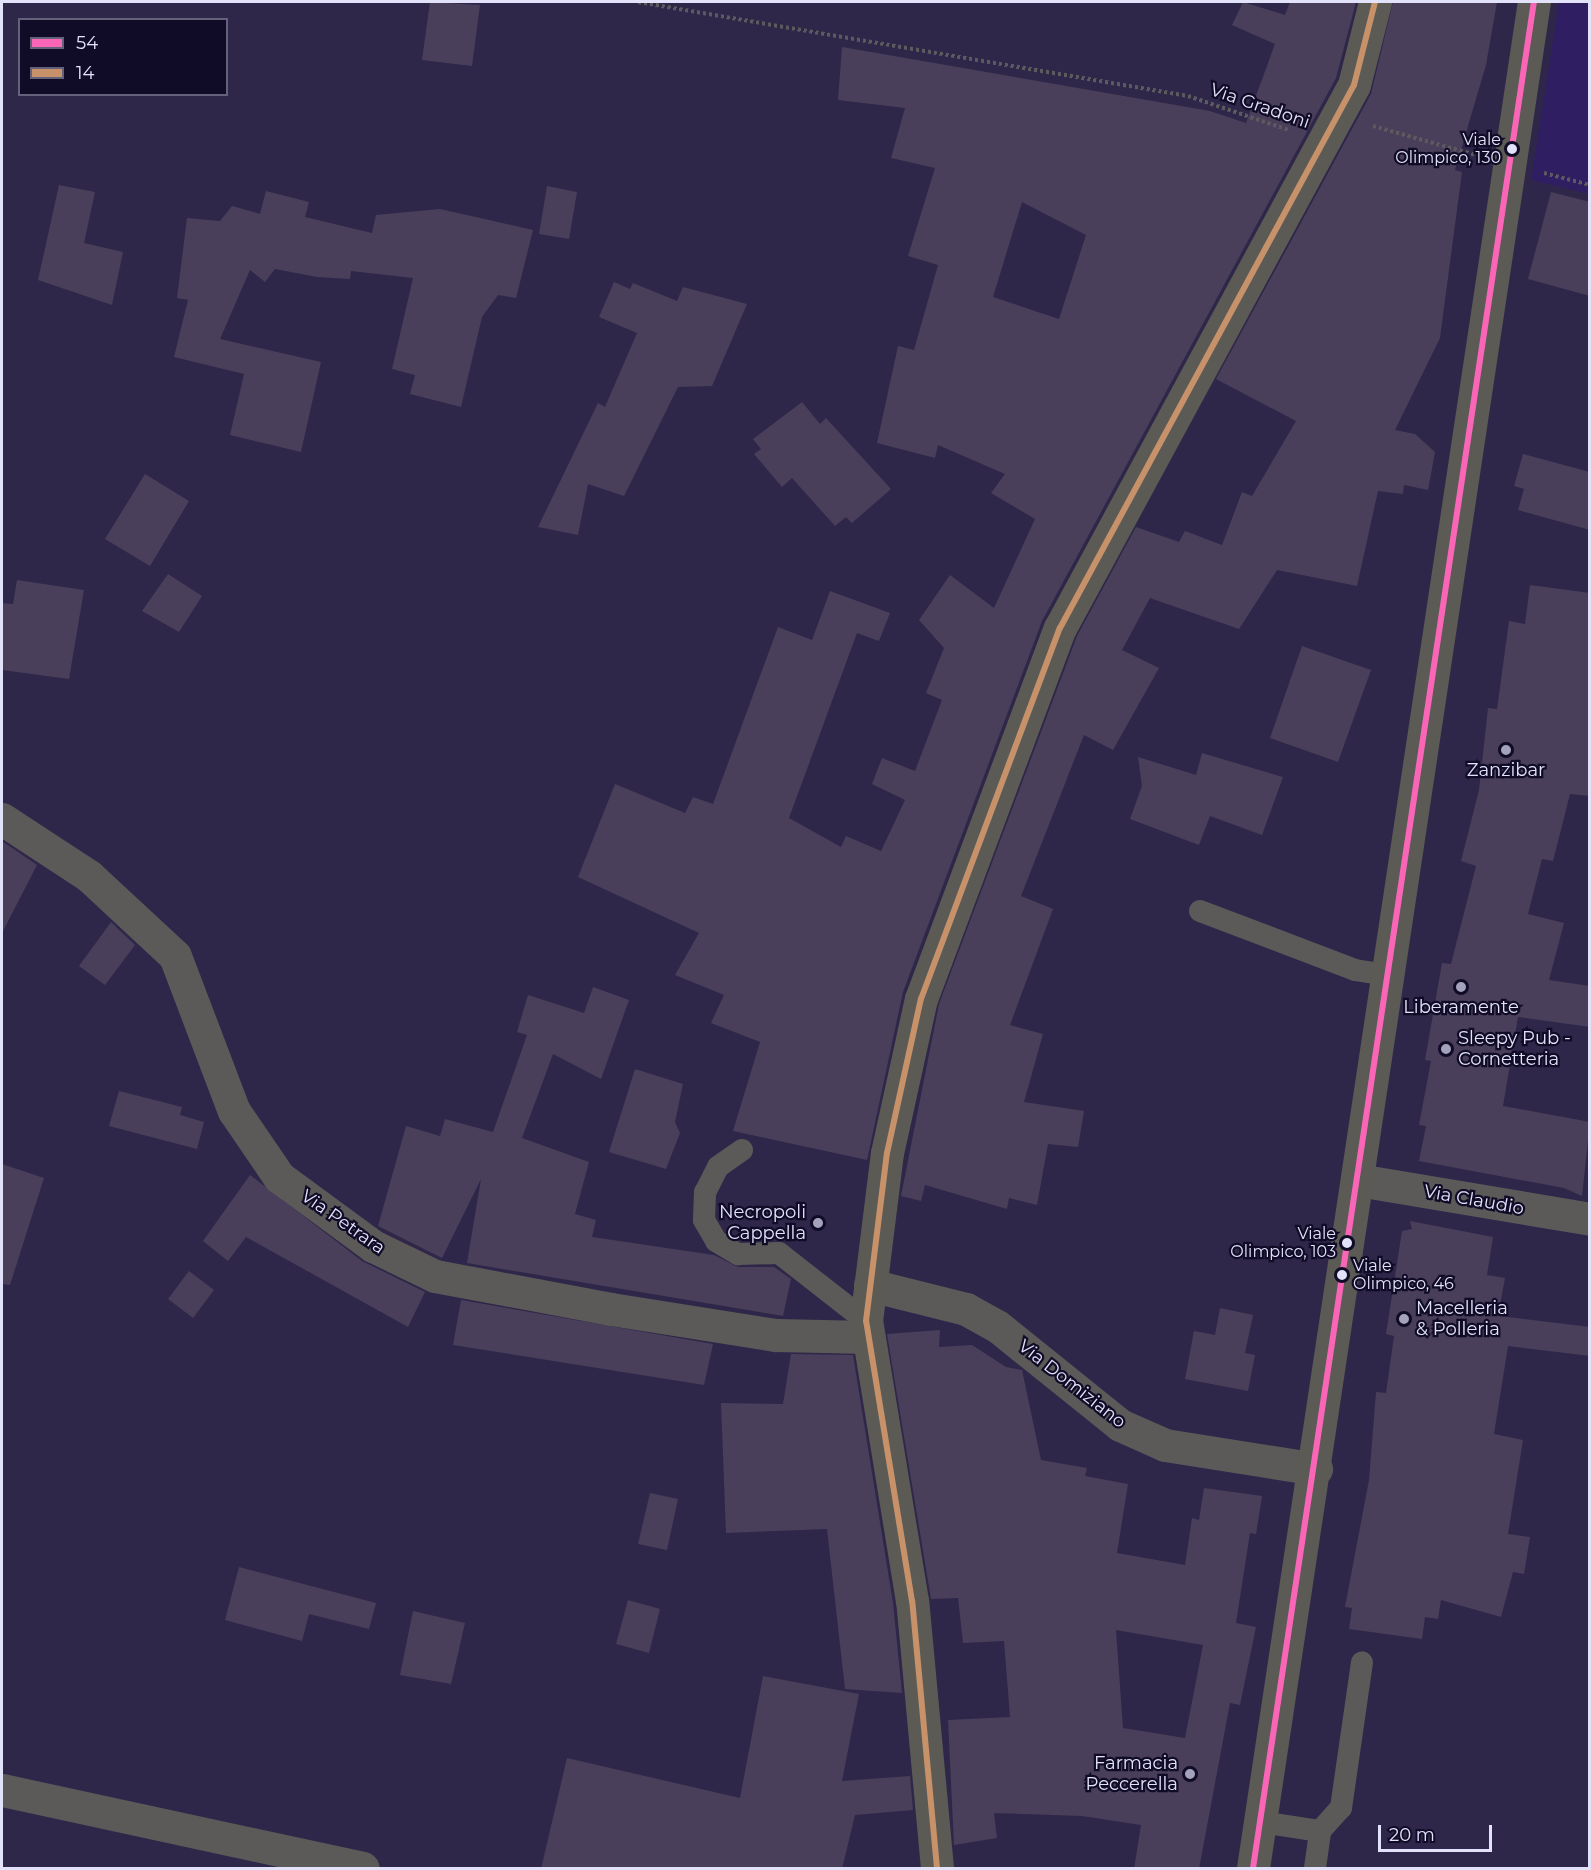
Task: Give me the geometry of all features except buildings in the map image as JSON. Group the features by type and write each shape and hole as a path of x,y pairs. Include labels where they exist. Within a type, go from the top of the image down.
{"street":[{"path":"936,1869 912,1600 867,1329 870,1285 887,1153 921,999 1060,628 1354,85 1376,2"},
{"path":"1253,1869 1316,1469 1534,2"},
{"name":"Via Petrara","path":"2,819 89,876 175,956 234,1111 279,1177 373,1246 435,1276 611,1309 776,1335 867,1329"},
{"name":"Via Claudio","path":"1358,1180 1590,1219"},
{"name":"Via Domiziano","path":"870,1285 966,1309 997,1326 1120,1425 1165,1445 1316,1469"},
{"path":"2,1790 363,1869"}],"lane":[{"path":"1200,911 1355,970 1388,975"},
{"path":"742,1150 718,1167 705,1192 704,1220 716,1240 738,1254 779,1253 867,1329"},
{"path":"1315,1869 1320,1831 1341,1808 1362,1663"},
{"path":"1260,1822 1320,1831"}],"path":[{"name":"Via Gradoni","path":"638,2 1188,96 1330,129 1509,165 1590,185"}],"shaded area":[{"path":"1559,2 1589,2 1589,194 1531,180"}],"transit line":[{"name":"14","path":"937,1868 912,1601 866,1321 887,1153 921,999 1060,628 1354,85 1375,2"},
{"name":"54","path":"1253,1868 1534,2"}],"place":[{"name":"Viale Olimpico, 130","path":"1512,149"},
{"name":"Zanzibar","path":"1506,750"},
{"name":"Liberamente","path":"1461,987"},
{"name":"Sleepy Pub - Cornetteria","path":"1446,1049"},
{"name":"Necropoli Cappella","path":"818,1223"},
{"name":"Viale Olimpico, 103","path":"1347,1243"},
{"name":"Viale Olimpico, 46","path":"1342,1275"},
{"name":"Macelleria & Polleria","path":"1404,1319"},
{"name":"Farmacia Peccerella","path":"1190,1774"}]}
